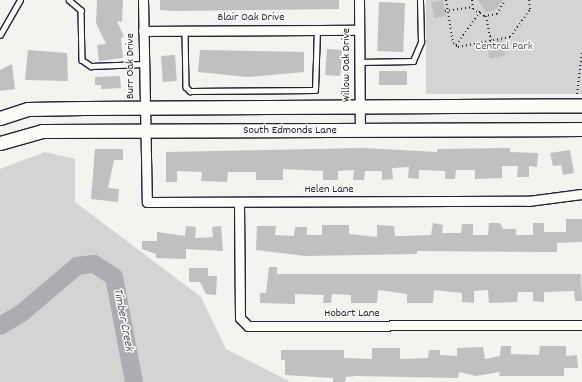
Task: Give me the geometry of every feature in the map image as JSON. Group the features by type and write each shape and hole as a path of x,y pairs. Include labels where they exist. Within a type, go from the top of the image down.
{"main road":[{"name":"South Edmonds Lane","path":"0,118 28,109 359,106 580,99"},
{"name":"South Edmonds Lane","path":"0,143 42,131 145,132 582,129"}],"street":[{"name":"Burr Oak Drive","path":"143,0 145,132"},
{"name":"Willow Oak Drive","path":"359,0 360,130"},
{"name":"Blair Oak Drive","path":"143,31 359,30"},
{"name":"Helen Lane","path":"145,132 147,202 239,203 528,201 582,194"},
{"name":"Hobart Lane","path":"239,203 240,318 248,326 582,325"}],"lane":[{"path":"0,35 20,0"},
{"path":"69,0 81,10 82,60 91,66 143,64"},
{"path":"359,62 413,61 421,42 420,0"},
{"path":"185,31 186,87 190,91 315,90 317,30"}],"path":[{"path":"446,0 447,11 456,45"},
{"path":"472,0 473,7 479,13 486,16 497,14 505,0"},
{"path":"456,45 490,42 510,37 530,8 529,0"},
{"path":"447,11 473,7"},
{"path":"456,45 482,9"},
{"path":"486,16 490,42"},
{"path":"580,99 582,52"}],"green space":[{"name":"Central Park","path":"426,0 582,0 582,94 426,94"},
{"path":"45,152 75,159 75,202 201,297 226,349 291,382 0,382 0,169"}],"building":[{"path":"97,0 123,0 122,22 117,21 124,37 121,38 123,58 99,61 97,45 106,44 96,23"},
{"path":"160,0 339,0 339,9 174,11 160,10"},
{"path":"443,0 446,16 434,18 431,2"},
{"path":"478,0 503,0 495,10 486,12"},
{"path":"379,2 405,3 403,52 377,51"},
{"path":"502,40 505,56 489,59 486,43"},
{"path":"327,49 342,50 340,76 325,75"},
{"path":"28,50 67,53 68,81 25,80"},
{"path":"200,50 304,52 304,72 248,77 198,72"},
{"path":"175,55 177,81 163,82 161,56"},
{"path":"12,64 15,89 0,91 0,70"},
{"path":"379,71 407,71 407,85 379,85"},
{"path":"120,76 121,88 101,89 101,85 95,85 95,77"},
{"path":"363,148 437,152 437,149 510,148 510,152 538,153 537,167 529,166 529,177 517,177 518,166 502,166 502,178 475,179 475,170 456,170 455,179 445,179 445,171 419,170 419,179 408,178 409,167 392,168 393,179 382,180 382,171 365,171 364,180 353,180 354,170 338,171 338,180 323,180 323,171 283,169 283,180 256,180 256,172 228,172 227,182 201,181 202,172 177,171 177,182 166,182 166,152"},
{"path":"95,149 123,149 123,160 114,160 108,188 119,189 118,202 91,199"},
{"path":"570,150 574,173 563,175 561,165 553,166 550,153"},
{"path":"566,219 582,219 582,242 557,243 557,252 417,251 417,254 305,256 256,250 257,226 276,226 275,235 294,236 295,227 307,227 307,235 322,235 322,225 349,225 349,234 377,237 377,225 394,226 395,236 405,236 431,235 433,223 443,225 442,233 461,233 462,224 473,224 473,235 488,235 489,223 500,223 503,229 516,229 516,235 533,235 533,223 544,223 544,232 566,232"},
{"path":"186,226 196,227 195,238 213,237 212,227 221,226 223,251 186,249 186,259 156,258 156,254 142,249 142,241 157,241 157,232 185,236"},
{"path":"269,267 277,267 277,274 581,274 582,301 575,301 574,291 544,292 544,302 533,301 533,292 518,292 517,302 489,303 488,290 474,291 474,303 462,302 462,293 434,290 433,303 407,303 407,294 378,290 377,303 351,303 351,295 332,294 331,303 323,303 324,295 295,294 295,304 260,303 260,293 266,293"},
{"path":"189,268 208,268 208,276 217,276 216,295 206,294 200,282 189,282"},
{"path":"501,346 511,346 511,354 539,355 540,346 566,346 566,356 577,355 578,368 564,368 564,376 499,376 500,372 476,376 459,372 458,378 356,376 346,377 345,382 333,382 333,378 285,375 285,360 281,360 281,350 344,350 344,358 372,359 372,348 400,348 400,359 428,358 429,350 440,350 440,355 457,356 457,348 483,347 485,359 500,356"}],"waterway":[{"name":"Timber Creek","path":"0,326 23,312 77,266 94,264 114,277 134,382"}]}
